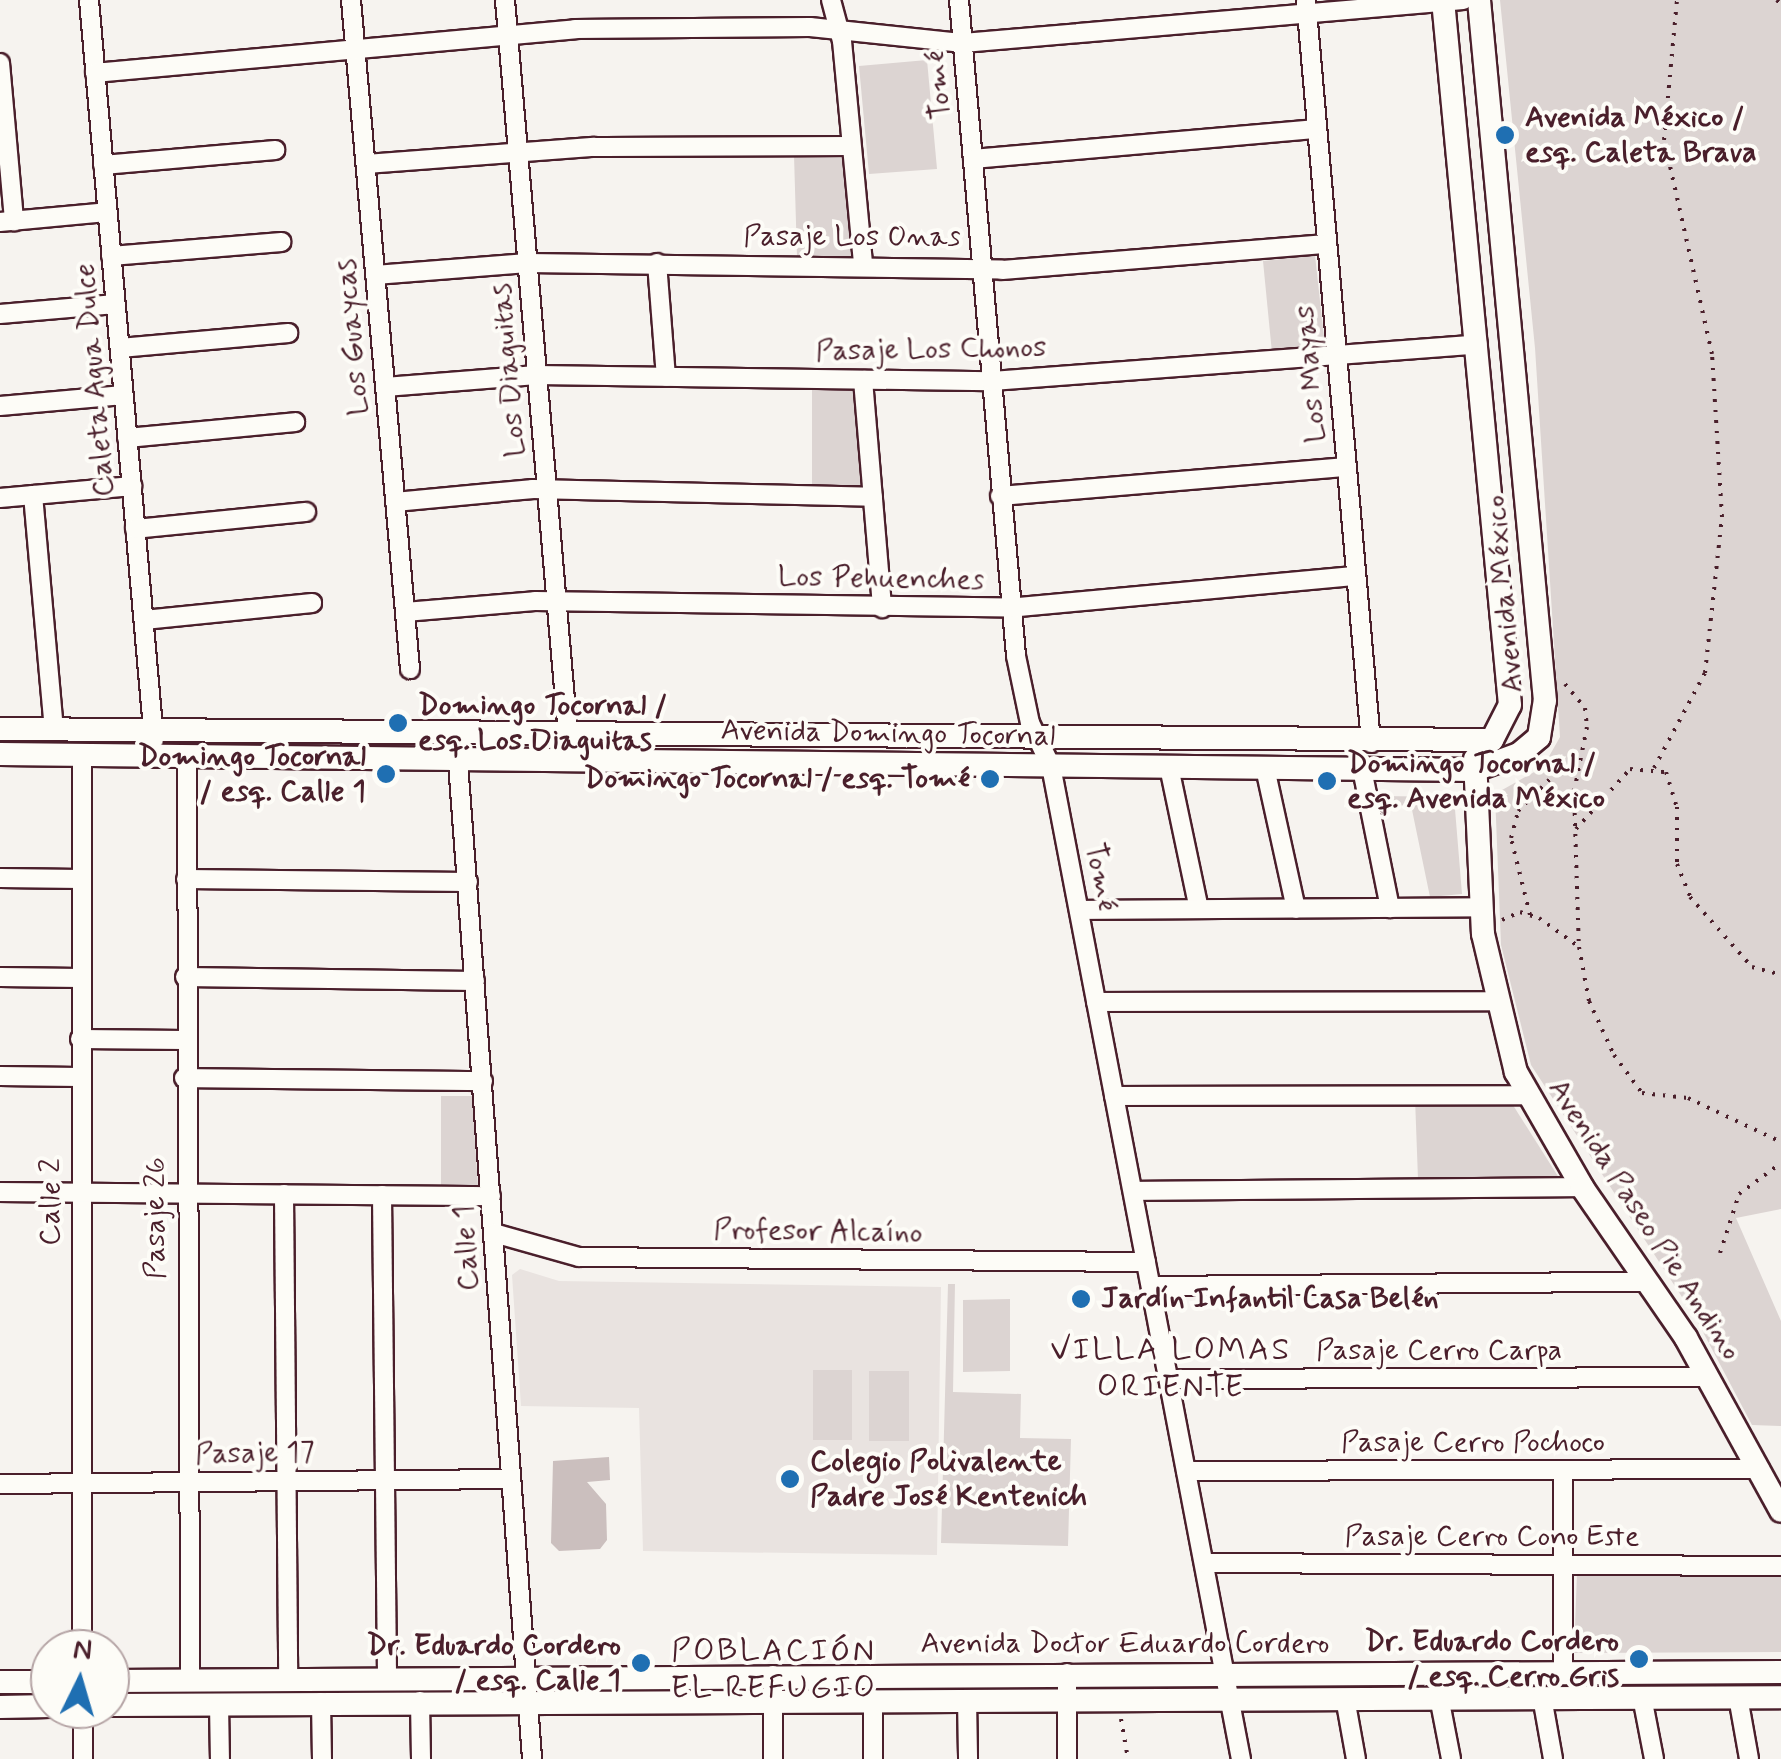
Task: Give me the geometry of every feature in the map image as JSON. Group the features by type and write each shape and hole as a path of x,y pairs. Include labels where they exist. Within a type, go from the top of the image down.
{"main road":[{"name":"Avenida México","path":"1476,770 1538,737 1543,675 1479,0"},
{"name":"Avenida México","path":"1450,1 1510,705 1500,734 1474,745"},
{"name":"Avenida Domingo Tocornal","path":"0,729 1474,745"},
{"path":"1474,745 1476,770"},
{"name":"Avenida Domingo Tocornal","path":"0,754 1476,770"},
{"name":"Avenida Paseo Pie Andino","path":"1476,770 1480,906 1487,962 1495,1002 1526,1095 1582,1187 1709,1377 1781,1512"},
{"name":"Avenida Doctor Eduardo Cordero","path":"130,1681 388,1678 526,1688 773,1687 1067,1673 1781,1672"},
{"path":"0,1682 30,1682"},
{"name":"Avenida Doctor Eduardo Cordero","path":"773,1687 873,1699 1781,1697"},
{"name":"Avenida Doctor Eduardo Cordero","path":"130,1705 420,1701 526,1688"},
{"path":"0,1706 30,1706"}],"street":[{"name":"Caleta Agua Dulce","path":"88,0 156,755"},
{"name":"Los Guaycas","path":"352,0 410,669"},
{"name":"Los Diaguitas","path":"505,0 568,735"},
{"path":"831,0 863,264"},
{"name":"Tomé","path":"960,0 1009,608 1036,740 1051,766 1240,1759"},
{"path":"95,72 508,34 640,26 837,28 963,43 1306,7 1450,1"},
{"name":"Los Mayas","path":"1306,7 1370,744"},
{"path":"0,63 7,221 107,212"},
{"path":"972,160 1317,130"},
{"path":"366,164 518,152 851,146"},
{"path":"103,166 276,150"},
{"path":"111,256 281,242"},
{"name":"Pasaje Los Onas","path":"375,275 528,263 982,267 1327,244"},
{"path":"657,263 666,377"},
{"path":"0,314 116,304"},
{"path":"120,348 288,333"},
{"name":"Pasaje Los Chonos","path":"385,387 537,375 990,381 1478,344"},
{"path":"862,380 882,608"},
{"path":"0,406 124,395"},
{"path":"128,438 295,422"},
{"path":"1000,496 1346,467"},
{"path":"0,498 132,486"},
{"path":"395,502 547,492 872,497"},
{"path":"32,495 54,729"},
{"path":"136,529 306,512"},
{"name":"Los Pehuenches","path":"405,612 556,604 1009,608 1356,576"},
{"path":"144,620 312,603"},
{"name":"Calle 1","path":"456,733 532,1759"},
{"name":"Calle 2","path":"82,754 78,1192 82,1629"},
{"name":"Pasaje 26","path":"187,756 183,1193 190,1680"},
{"path":"1169,768 1199,910"},
{"path":"1265,768 1296,908"},
{"path":"1362,769 1390,908"},
{"path":"0,878 81,879"},
{"path":"186,879 468,882"},
{"path":"1079,910 1480,906"},
{"path":"0,976 80,978"},
{"path":"185,977 475,981"},
{"path":"1096,1002 1495,1002"},
{"path":"80,1039 184,1040"},
{"path":"0,1076 79,1078"},
{"path":"184,1078 482,1081"},
{"path":"1114,1096 1526,1095"},
{"path":"1132,1190 1582,1187"},
{"path":"0,1192 492,1196"},
{"path":"284,1194 288,1679"},
{"path":"382,1195 388,1678"},
{"name":"Profesor Alcaíno","path":"494,1233 579,1257 1146,1262"},
{"path":"1151,1286 1646,1282"},
{"name":"Pasaje Cerro Carpa","path":"1169,1380 1709,1377"},
{"name":"Pasaje Cerro Pochoco","path":"1186,1472 1760,1469"},
{"path":"1563,1470 1563,1673"},
{"name":"Pasaje 17","path":"0,1484 511,1479"},
{"name":"Pasaje Cerro Cono Este","path":"1204,1564 1781,1566"},
{"path":"1067,1673 1067,1759"},
{"path":"773,1687 773,1759"},
{"path":"1542,1697 1554,1759"},
{"path":"1642,1697 1654,1759"},
{"path":"1738,1697 1749,1759"},
{"path":"1345,1698 1356,1759"},
{"path":"1439,1698 1451,1759"},
{"path":"873,1699 873,1759"},
{"path":"967,1699 968,1759"},
{"path":"420,1701 421,1759"},
{"path":"321,1702 322,1759"},
{"path":"219,1704 220,1759"},
{"path":"83,1729 84,1759"}],"path":[{"path":"1654,768 1705,673 1722,517 1712,354 1664,140 1677,0"},
{"path":"1777,0 1781,6"},
{"path":"1543,675 1571,687 1586,708 1577,772 1580,948 1590,1001 1633,1087 1688,1098 1781,1142"},
{"path":"1576,828 1612,780 1630,769 1654,768 1674,786 1677,864 1690,897 1752,967 1781,975"},
{"path":"1530,915 1511,838 1518,811 1558,770 1577,772"},
{"path":"1487,962 1504,917 1530,915 1580,948"},
{"path":"1720,1252 1739,1194 1781,1163"},
{"path":"1118,1698 1128,1759"}],"shaded area":[{"path":"1500,0 1781,0 1781,1209 1736,1218 1781,1321 1781,1426 1752,1425 1695,1317 1531,1065 1501,945 1495,794 1543,767 1560,737 1535,348"},
{"path":"927,60 937,169 869,174 859,66"},
{"path":"844,154 854,259 797,257 794,155"},
{"path":"1315,255 1325,347 1272,353 1263,261"},
{"path":"812,385 857,387 862,491 812,490"},
{"path":"1381,796 1454,797 1462,894 1430,897 1411,805 1382,807"},
{"path":"441,1096 472,1096 478,1187 441,1186"},
{"path":"1415,1098 1511,1102 1561,1181 1418,1179"},
{"name":"Colegio Polivalente Padre José Kentenich","path":"520,1269 559,1281 941,1287 937,1555 643,1551 639,1408 521,1406 512,1275"},
{"path":"948,1284 955,1284 953,1392 1021,1394 1020,1438 1071,1439 1068,1546 941,1543"},
{"path":"1010,1299 1010,1371 963,1372 963,1300"},
{"path":"813,1370 852,1370 852,1440 813,1440"},
{"path":"869,1371 909,1371 909,1441 869,1441"},
{"path":"1577,1573 1781,1576 1781,1652 1574,1653"}],"building":[{"path":"609,1457 610,1480 587,1482 606,1504 607,1540 600,1549 559,1551 551,1543 553,1461"}],"place":[{"name":"Avenida México / esq. Caleta Brava","path":"1505,135"},
{"name":"Domingo Tocornal / esq. Los Diaguitas","path":"398,723"},
{"name":"Domingo Tocornal / esq. Calle 1","path":"386,774"},
{"name":"Domingo Tocornal / esq. Tomé","path":"990,779"},
{"name":"Domingo Tocornal / esq. Avenida México","path":"1327,781"},
{"name":"Jardín Infantil Casa Belén","path":"1081,1299"},
{"name":"Colegio Polivalente Padre José Kentenich","path":"790,1479"},
{"name":"Dr. Eduardo Cordero / esq. Cerro Gris","path":"1639,1659"},
{"name":"Dr. Eduardo Cordero / esq. Calle 1","path":"641,1663"}],"district":[{"name":"VILLA LOMAS ORIENTE","path":"1171,1370"},
{"name":"POBLACIÓN EL REFUGIO","path":"774,1670"}]}
